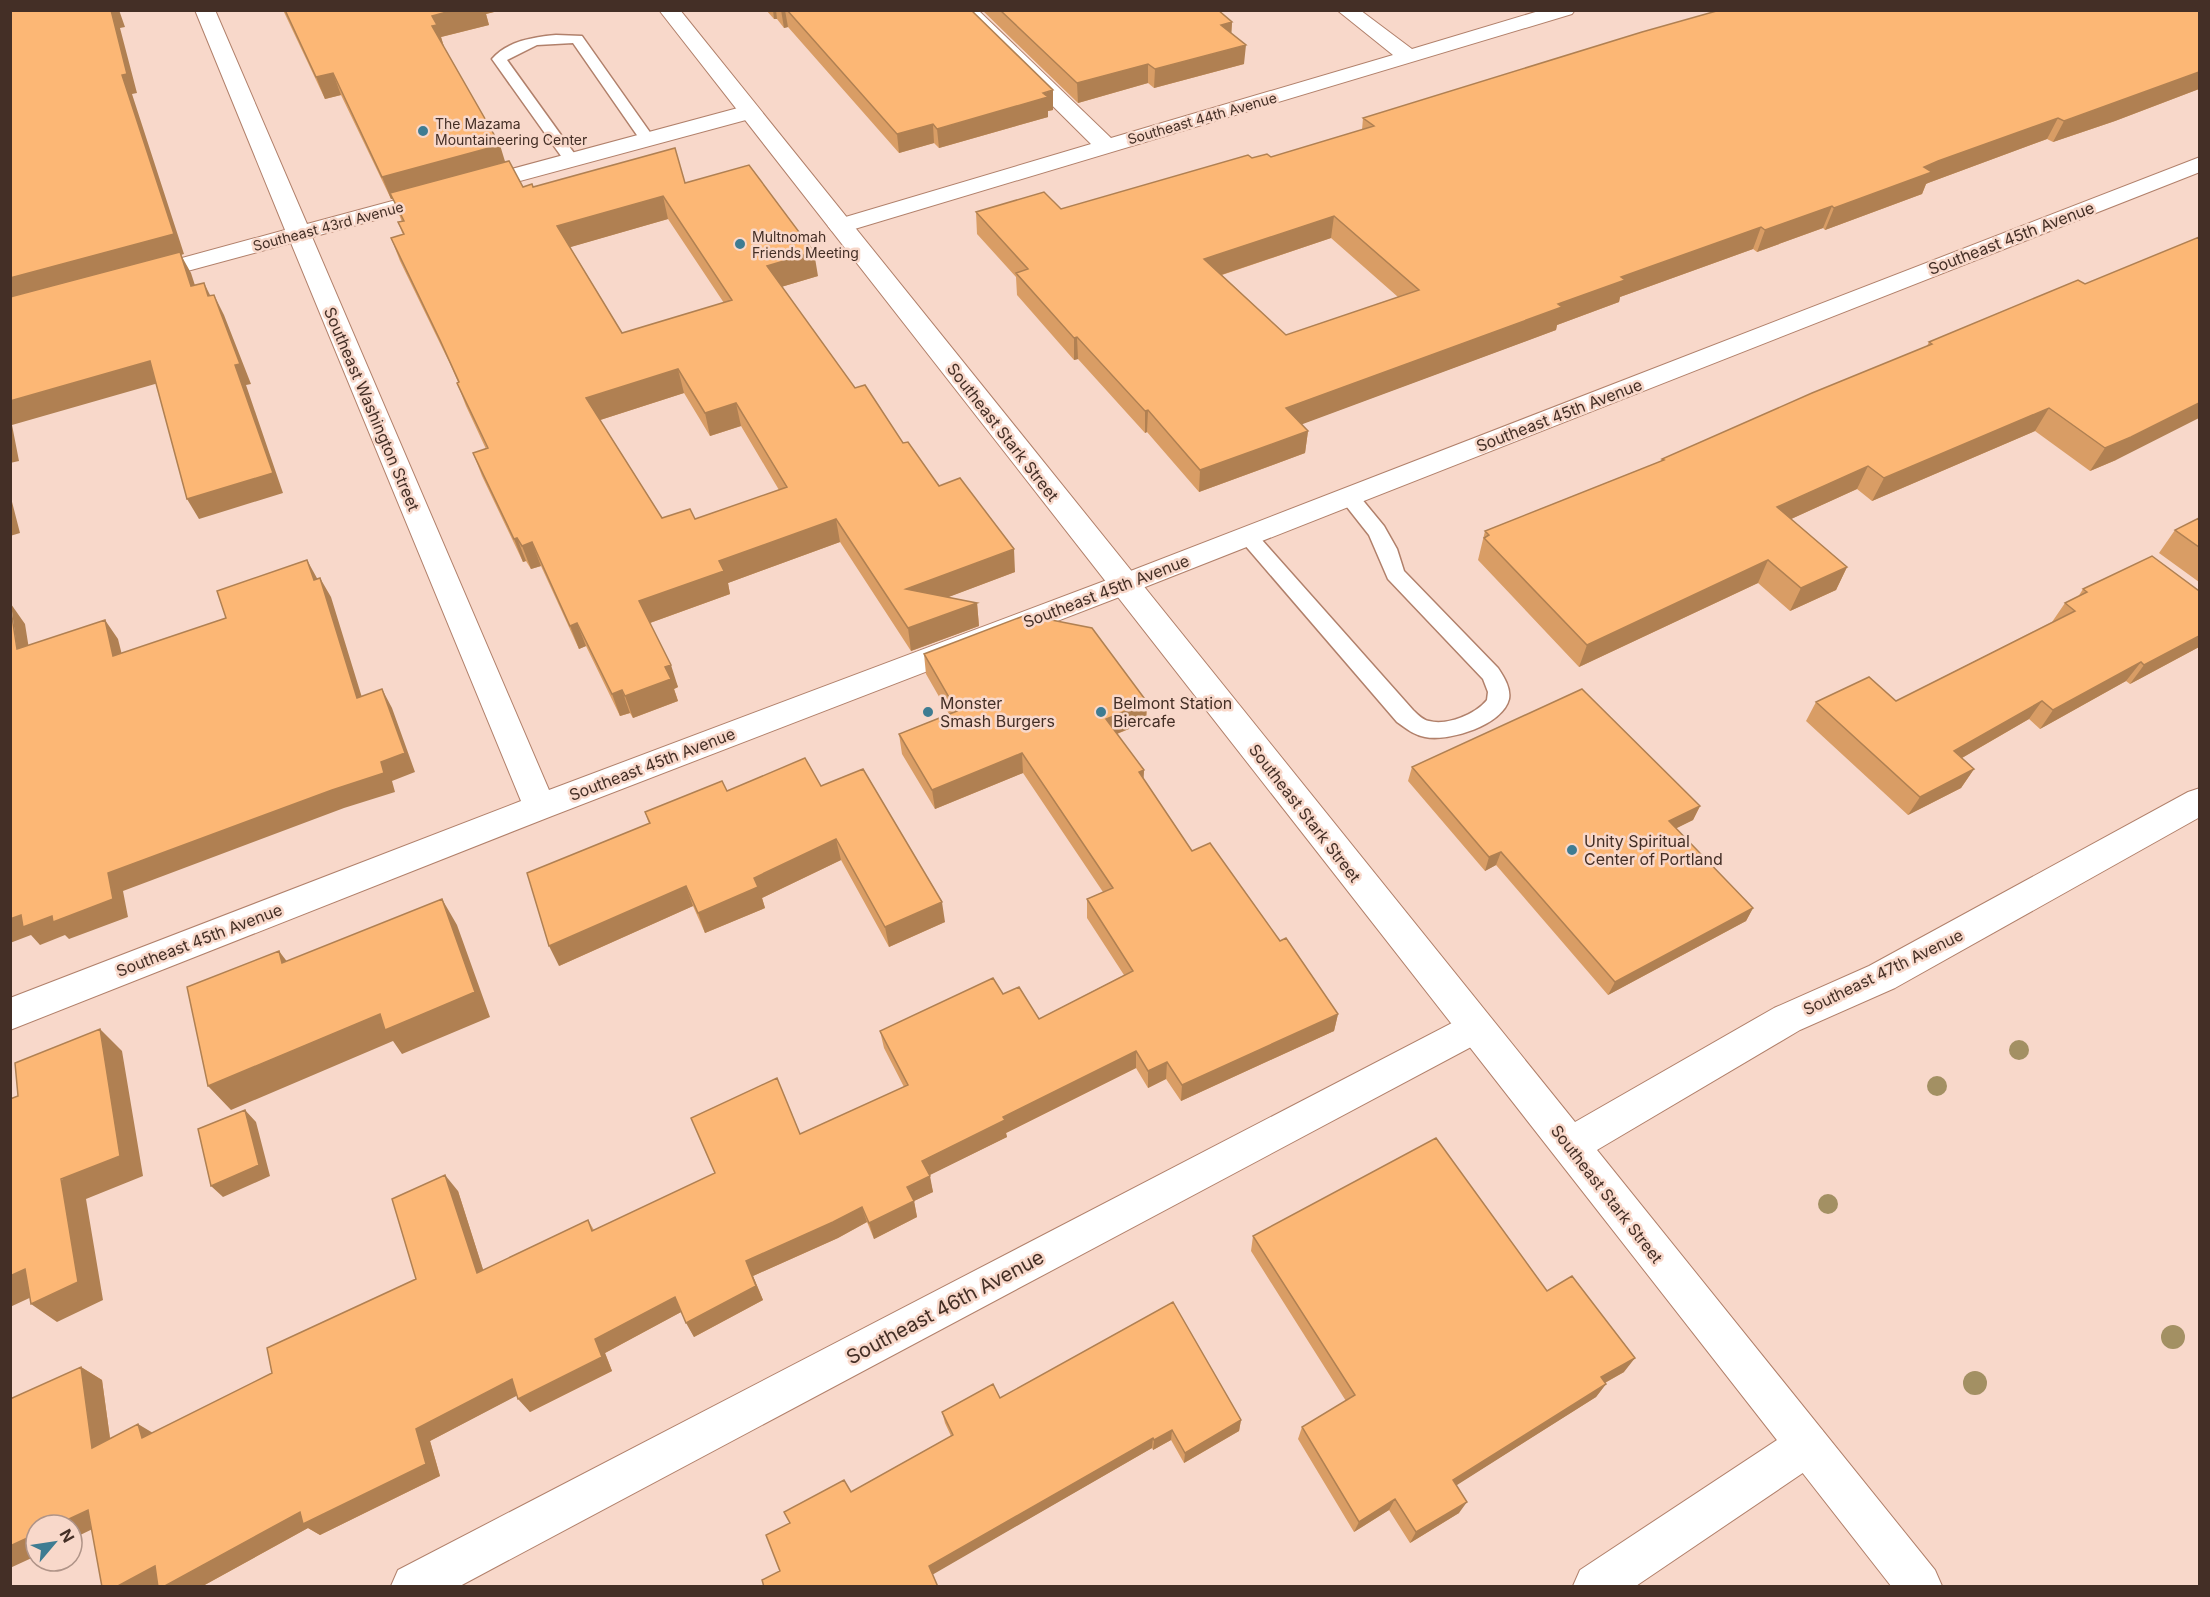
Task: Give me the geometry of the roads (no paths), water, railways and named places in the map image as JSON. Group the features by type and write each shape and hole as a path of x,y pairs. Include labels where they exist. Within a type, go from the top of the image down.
{"street":[{"name":"Southeast Washington Street","path":"205,10 540,807"},
{"name":"Southeast Stark Street","path":"669,10 1919,1587"},
{"path":"966,10 1106,146"},
{"path":"1347,10 1409,57"},
{"name":"Southeast 44th Avenue","path":"840,226 1564,10"},
{"name":"Southeast 43rd Avenue","path":"126,281 646,138 750,112"},
{"name":"Southeast 45th Avenue","path":"10,1014 540,807 1125,585 2199,164"},
{"name":"Southeast 47th Avenue","path":"1568,1146 1787,1019 1920,957 2199,801"},
{"name":"Southeast 46th Avenue","path":"414,1587 1475,1027"},
{"path":"1596,1587 1807,1445"}],"lane":[{"path":"571,160 499,59 512,48 553,38 578,39 646,138"},
{"path":"1248,536 1405,716 1424,729 1449,730 1490,712 1498,702 1499,687 1491,674 1395,574 1387,549 1377,531 1349,497"}],"place":[{"name":"The Mazama Mountaineering Center","path":"423,131"},
{"name":"Multnomah Friends Meeting","path":"740,244"},
{"name":"Monster Smash Burgers","path":"928,712"},
{"name":"Belmont Station Biercafe","path":"1101,712"},
{"name":"Unity Spiritual Center of Portland","path":"1572,850"}]}
